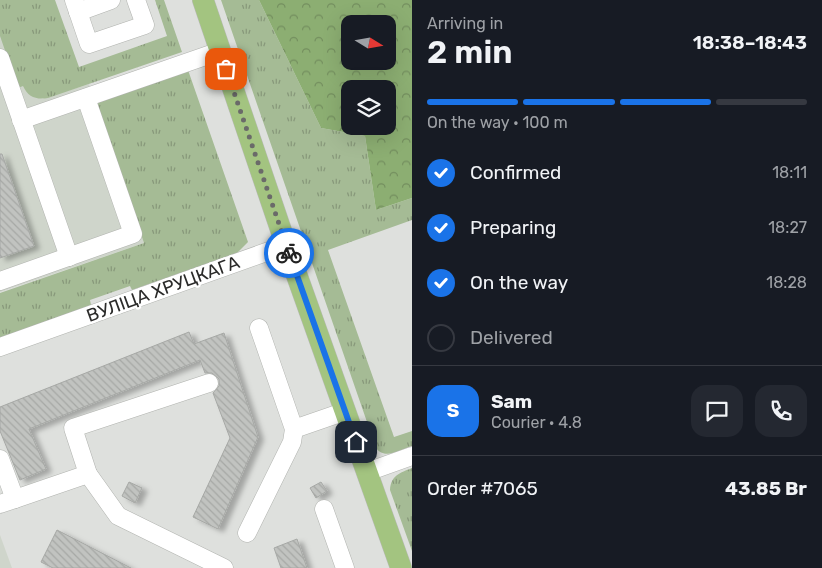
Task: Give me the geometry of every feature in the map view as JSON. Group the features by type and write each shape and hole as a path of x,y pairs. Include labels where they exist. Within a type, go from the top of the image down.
{"main road":[{"path":"203,0 286,245 401,568"}],"street":[{"path":"111,0 76,6 89,44 145,25 136,0"},
{"path":"22,120 220,51"},
{"path":"0,58 69,257"},
{"path":"0,281 133,234 86,98"},
{"name":"ВУЛІЦА ХРУЦКАГА","path":"0,347 286,245"},
{"path":"247,533 292,442 294,429 259,328"},
{"path":"209,382 73,428 88,474 118,516 224,568"},
{"path":"294,429 346,411"},
{"path":"367,472 412,456"},
{"path":"0,459 8,502 88,474"},
{"path":"324,509 345,568"}],"shaded area":[{"path":"0,30 42,99 89,84 144,243 0,292"},
{"path":"0,535 12,568 0,568"}],"green space":[{"path":"0,0 55,0 79,67 167,36 155,0 164,0 182,52 48,98 36,98 27,93 23,86 18,88 0,36"},
{"path":"221,0 259,0 321,128 341,132 341,135 365,136 376,210 412,198 412,220 328,250 394,437 412,431 412,446 388,454 380,452 376,448"},
{"path":"259,0 412,0 412,198 376,210 365,136 360,135 396,135 396,80 341,80 341,132 321,128"},
{"path":"188,70 248,242 237,253 132,290 130,286 90,300 91,305 0,338 0,293 144,243 97,105 99,102"},
{"path":"412,468 412,551 390,490 394,478"}],"building":[{"path":"0,154 2,154 34,246 0,258"},
{"path":"189,332 194,344 224,333 258,437 218,529 193,517 230,438 213,393 219,386 219,379 212,373 205,373 200,360 29,429 46,469 20,480 0,431 0,407"},
{"path":"129,482 142,488 135,503 122,496"},
{"path":"321,482 327,491 316,498 310,488"},
{"path":"57,530 131,568 53,568 41,562"},
{"path":"297,539 307,568 281,568 274,548"}],"way so far":[{"path":"226,69 289,253"}],"route":[{"path":"289,253 356,442"}]}
